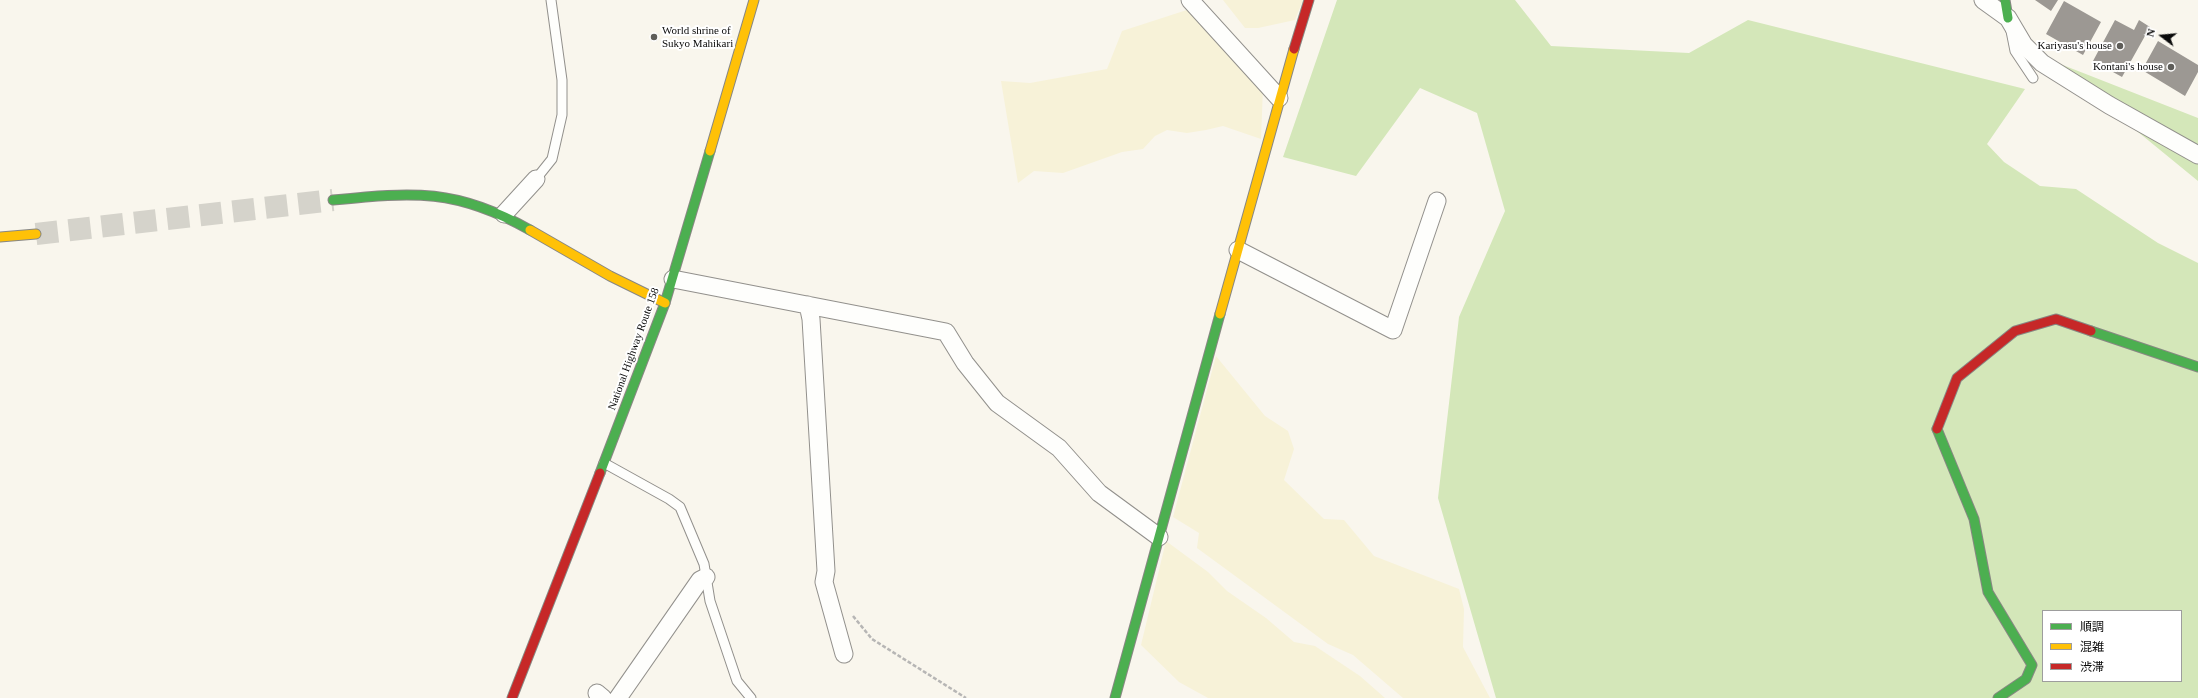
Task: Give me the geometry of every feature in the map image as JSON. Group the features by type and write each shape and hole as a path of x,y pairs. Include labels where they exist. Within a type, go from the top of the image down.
{"main road":[{"name":"National Highway Route 158","path":"512,698 665,303 754,0"},
{"path":"1115,698 1279,98 1309,0"},
{"path":"2005,0 2008,18"},
{"path":"333,200 407,193 430,194 482,205 504,214 610,276 665,303"},
{"path":"0,238 36,234"},
{"path":"1998,698 2026,679 2032,665 1988,592 1974,520 1937,430 1957,378 2015,331 2056,319 2198,367"}],"street":[{"path":"1190,0 1279,98"},
{"path":"1983,0 2008,18 2024,44 2042,63 2109,105 2198,155"},
{"path":"504,214 536,179"},
{"path":"1238,250 1393,330 1437,201"},
{"path":"672,278 946,332 965,363 997,403 1059,448 1099,493 1159,537"},
{"path":"808,305 812,327 826,570 824,582 844,654"},
{"path":"618,698 700,580 706,577"}],"lane":[{"path":"536,179 552,159 562,115 562,80 551,0"},
{"path":"2008,18 2015,51 2033,78"},
{"path":"604,463 669,499 680,508 704,564 710,601 737,680 751,698"}],"path":[{"path":"853,616 872,638 966,698"}],"shaded area":[{"path":"1223,0 1303,0 1295,20 1258,28 1245,28"},
{"path":"1193,8 1263,87 1261,139 1223,126 1187,133 1167,130 1155,136 1143,149 1122,152 1063,173 1034,171 1018,183 1001,81 1030,83 1107,69 1122,31"},
{"path":"1216,356 1265,416 1288,431 1294,449 1284,480 1324,519 1344,520 1374,556 1459,589 1464,609 1463,647 1490,698 1403,698 1353,655 1328,644 1197,548 1199,533 1173,517"},
{"path":"1166,541 1208,572 1227,591 1266,618 1294,642 1315,646 1360,676 1385,698 1208,698 1179,682 1141,645"}],"green space":[{"path":"1337,0 1515,0 1551,46 1689,53 1748,20 2025,89 1987,144 2004,162 2040,186 2076,189 2158,243 2198,263 2198,698 1496,698 1438,498 1459,317 1505,211 1477,113 1420,88 1356,176 1283,157"},
{"path":"2050,60 2198,118 2198,181"}],"building":[{"path":"2035,0 2058,0 2051,11"},
{"path":"2064,1 2101,22 2083,55 2046,34"},
{"name":"Kariyasu's house","path":"2115,20 2134,30 2139,20 2150,27 2122,77 2093,61"},
{"name":"Kontani's house","path":"2158,41 2198,65 2198,72 2185,96 2142,70"}],"tunnel":[{"path":"36,234 333,200"}],"traffic: fast":[{"path":"2005,0 2008,18"},
{"path":"600,473 665,303 710,151"},
{"path":"333,200 388,195 434,196 479,206 504,216 530,230"},
{"path":"1115,698 1220,314"},
{"path":"2091,331 2198,367"},
{"path":"1937,429 1974,519 1988,592 2032,665 2026,679 1998,698"}],"traffic: slow":[{"path":"710,151 754,0"},
{"path":"1220,314 1294,49"},
{"path":"530,230 610,276 665,303"},
{"path":"0,237 36,234"}],"traffic: jam":[{"path":"1294,49 1309,0"},
{"path":"1937,429 1957,378 2015,331 2056,319 2091,331"},
{"path":"512,698 600,473"}],"place":[{"name":"World shrine of Sukyo Mahikari","path":"654,37"},
{"name":"Kariyasu's house","path":"2120,46"},
{"name":"Kontani's house","path":"2171,67"}]}
